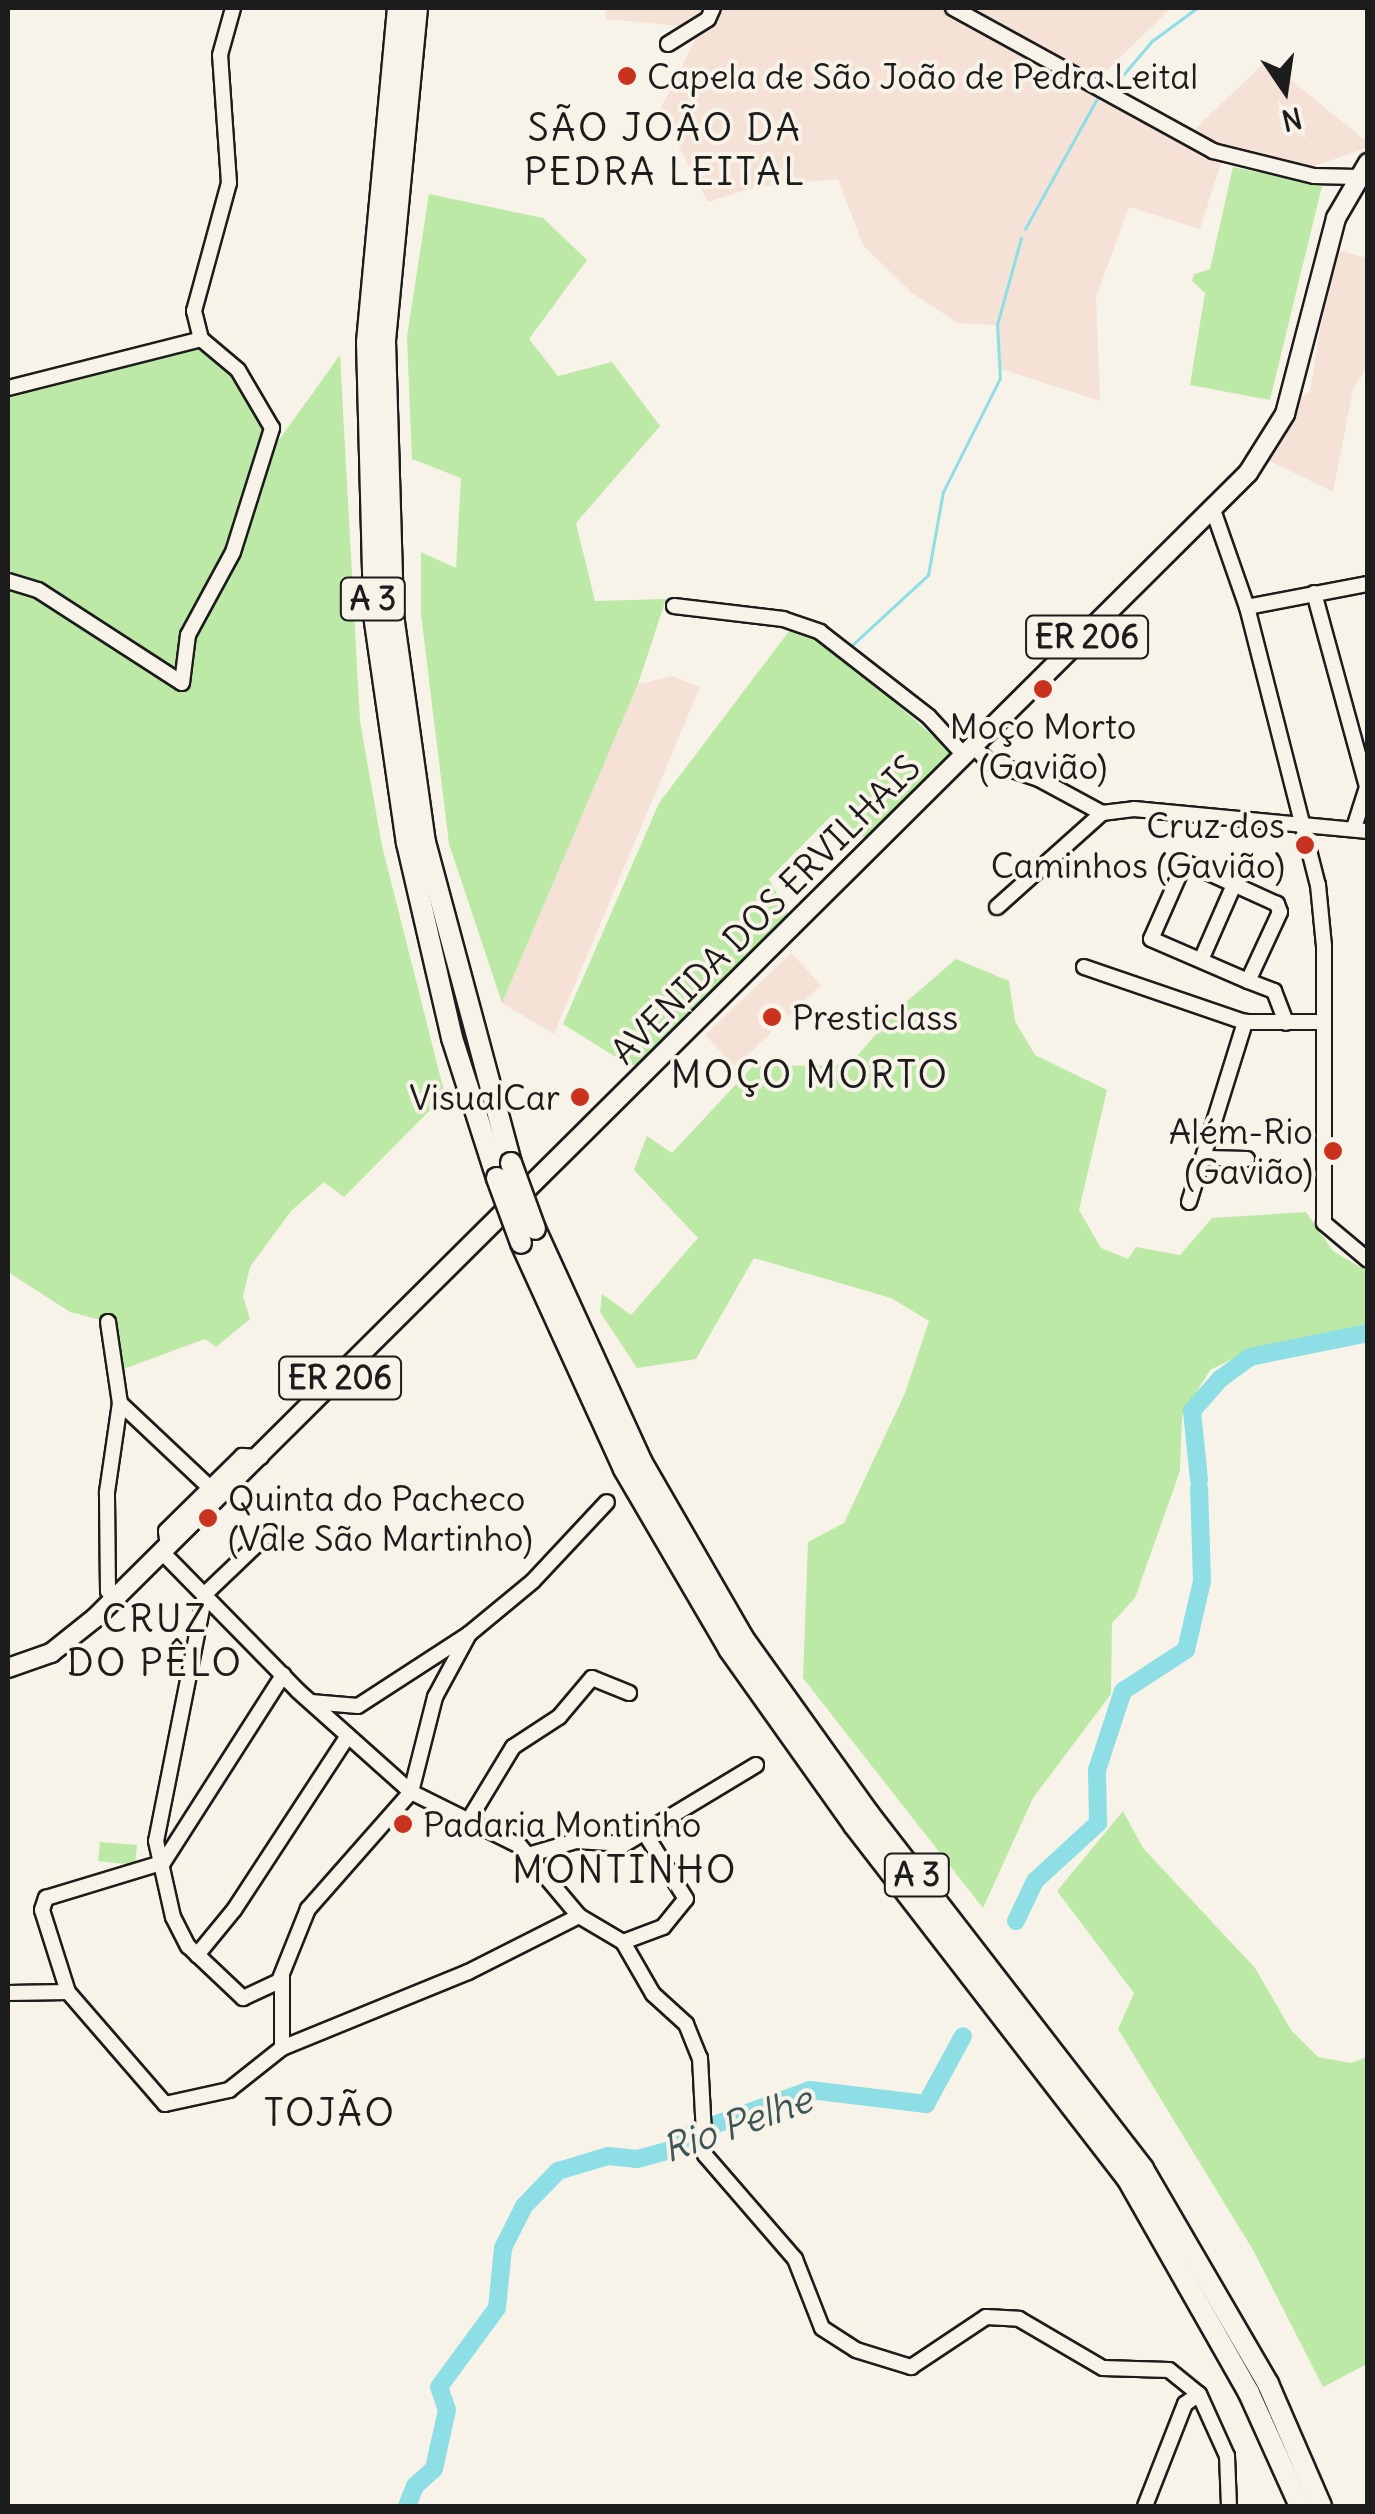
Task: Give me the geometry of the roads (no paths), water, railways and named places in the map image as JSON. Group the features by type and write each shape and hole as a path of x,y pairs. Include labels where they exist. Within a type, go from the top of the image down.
{"highway":[{"name":"A 3","path":"398,8 367,342 374,615 407,843 452,1038 624,1469 729,1649 854,1825 1127,2178 1249,2393 1300,2506"},
{"name":"A 3","path":"417,8 384,341 393,615 425,842 504,1170"},
{"name":"A 3","path":"528,1236 641,1462 743,1638 868,1814 1144,2169 1268,2384 1321,2506"}],"main road":[{"name":"ER 206","path":"970,752 1213,510 1263,454 1284,414 1326,247 1362,170"},
{"name":"AVENIDA DOS ERVILHAIS","path":"261,1457 970,752"},
{"name":"ER 206","path":"8,1668 38,1659 115,1598 261,1457"},
{"path":"8,1682 38,1659"}],"street":[{"path":"8,581 38,590 182,683 188,635 233,552 272,428 238,370 201,340 194,301 229,183 220,55 232,8"},
{"path":"668,44 708,19 713,8"},
{"path":"954,8 1229,158 1314,176 1362,170"},
{"path":"8,388 201,340"},
{"path":"1213,510 1228,544 1247,608 1305,822 1324,931 1324,1223 1368,1260"},
{"path":"1198,525 1228,544"},
{"path":"1247,608 1368,584"},
{"path":"674,606 803,624 970,752 1102,812 1305,822 1361,830 1367,788 1362,743 1314,593"},
{"path":"997,908 1102,812"},
{"path":"1248,981 1280,912 1277,904 1185,862 1150,938 1248,981 1274,991 1286,1022"},
{"path":"1200,960 1234,885"},
{"path":"1084,967 1245,1022 1322,1022"},
{"path":"1189,1202 1207,1158 1245,1022"},
{"path":"1207,1158 1248,1158"},
{"path":"108,1322 120,1403 107,1492 108,1591 115,1598"},
{"path":"120,1403 209,1487"},
{"path":"261,1457 242,1456 209,1487 166,1530 165,1549 310,1702 411,1792 528,1855 579,1916 623,1942 653,1994 686,2024 700,2058 701,2138 705,2155 795,2259 822,2328 856,2350 911,2367 986,2317 1019,2320 1103,2368 1159,2366 1199,2394 1226,2456 1229,2506"},
{"path":"310,1702 358,1706 469,1634 533,1580 607,1502"},
{"path":"270,1532 205,1594 156,1841 173,1917 197,1955 243,1998 282,1976"},
{"path":"282,2048 282,1976 308,1908 411,1792 434,1697 469,1634"},
{"path":"283,1675 161,1864 46,1898 42,1910 68,1992 165,2104 229,2090 282,2048 468,1972 579,1916"},
{"path":"467,1823 513,1746 558,1717 592,1678 630,1693"},
{"path":"197,1955 234,1910 348,1736"},
{"path":"528,1855 576,1841 625,1844 756,1765"},
{"path":"623,1942 663,1927 686,1899 644,1832"},
{"path":"8,1992 68,1992"},
{"path":"1145,2506 1162,2478 1184,2404 1199,2394"}],"waterway":[{"path":"1112,88 1152,41 1197,8"},
{"path":"1025,229 1099,95"},
{"path":"849,648 928,575 943,492 1000,378 997,325 1021,238"},
{"name":"Rio Pelhe","path":"1199,1480 1192,1411 1220,1379 1250,1357 1368,1333"},
{"name":"Rio Pelhe","path":"1016,1921 1035,1881 1098,1823 1097,1770 1123,1691 1186,1650 1202,1581 1199,1488"},
{"name":"Rio Pelhe","path":"407,2506 415,2486 434,2469 447,2410 439,2387 497,2308 503,2248 524,2206 558,2171 608,2156 637,2159 670,2150 692,2133 810,2090 926,2104 963,2036"}],"place":[{"name":"Capela de São João de Pedra Leital","path":"627,76"},
{"name":"Moço Morto (Gavião)","path":"1043,689"},
{"name":"Cruz dos Caminhos (Gavião)","path":"1305,845"},
{"name":"Presticlass","path":"772,1017"},
{"name":"VisualCar","path":"580,1097"},
{"name":"Além-Rio (Gavião)","path":"1333,1151"},
{"name":"Quinta do Pacheco (Vale São Martinho)","path":"208,1518"},
{"name":"Padaria Montinho","path":"403,1824"}],"district":[{"name":"SÃO JOÃO DA PEDRA LEITAL","path":"665,150"},
{"name":"MOÇO MORTO","path":"810,1075"},
{"name":"CRUZ DO PÊLO","path":"155,1641"},
{"name":"MONTINHO","path":"625,1870"},
{"name":"TOJÃO","path":"330,2113"}]}
